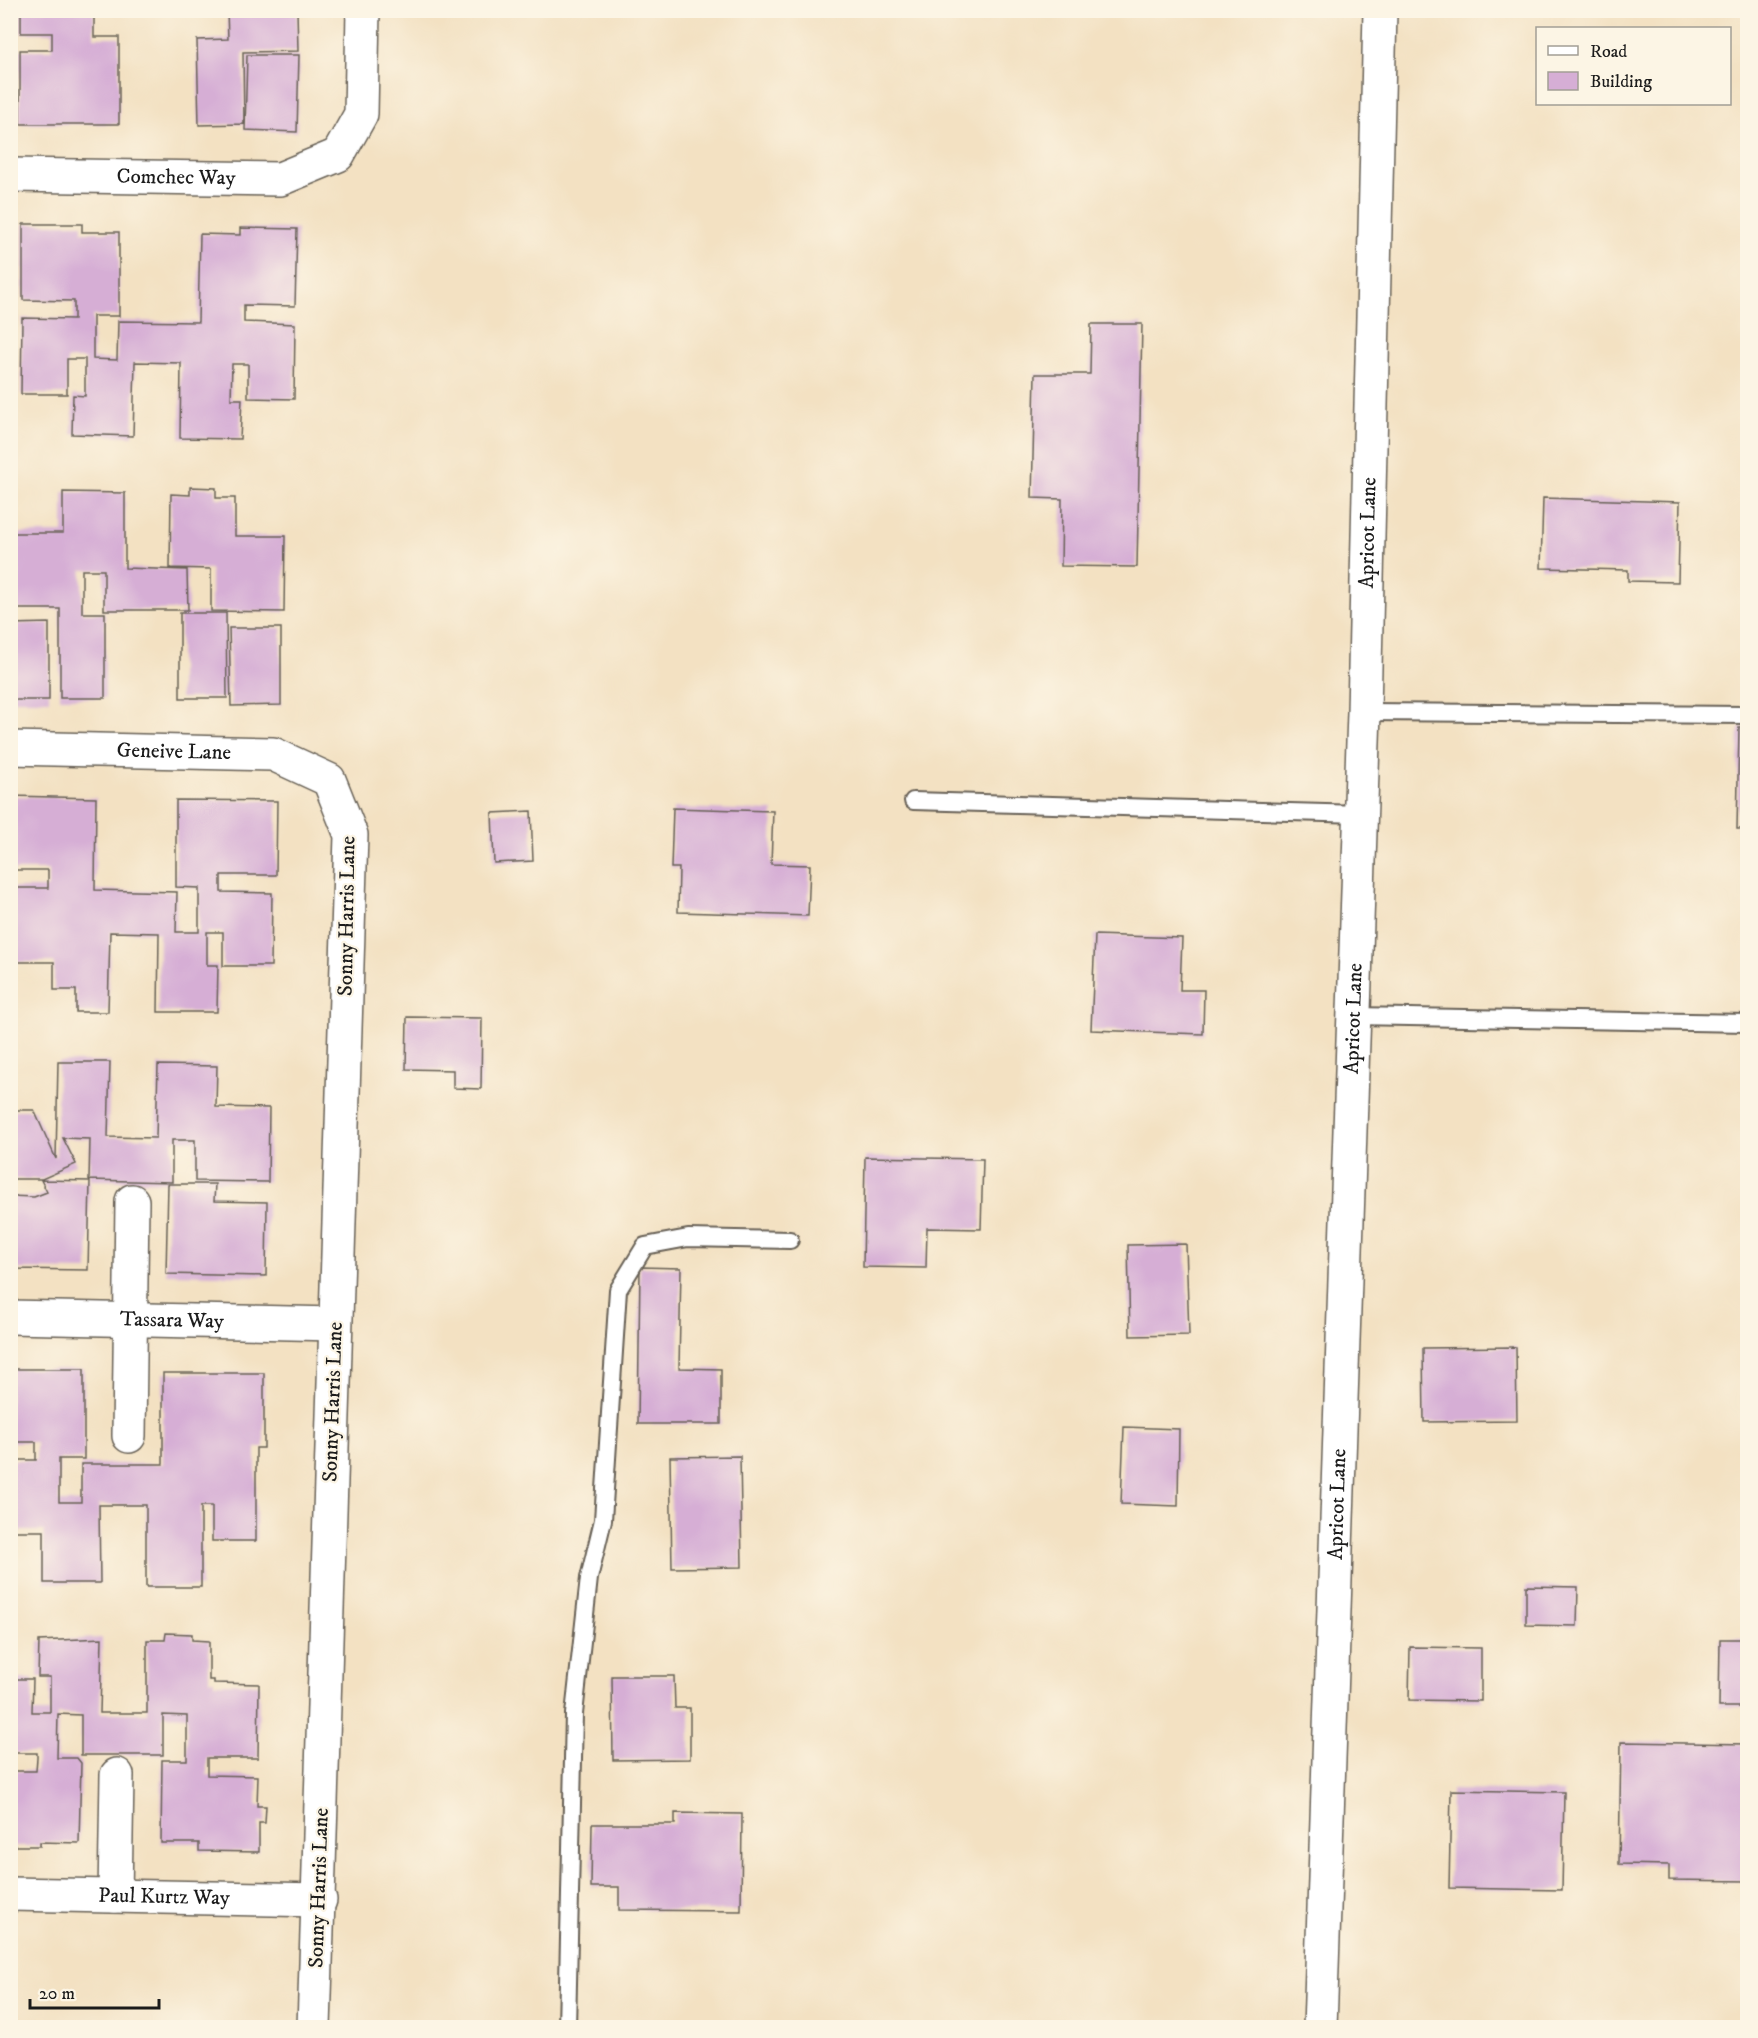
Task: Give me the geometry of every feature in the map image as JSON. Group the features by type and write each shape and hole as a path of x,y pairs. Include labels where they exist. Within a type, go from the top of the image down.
{"street":[{"name":"Comchec Way","path":"10,175 280,179 338,155 361,114 363,10"},
{"name":"Apricot Lane","path":"1320,2028 1361,814 1380,10"},
{"name":"Geneive Lane","path":"10,748 273,754 329,780"},
{"name":"Sonny Harris Lane","path":"314,2028 320,1900 351,835 329,780"},
{"path":"129,1436 132,1201"},
{"name":"Tassara Way","path":"10,1317 335,1324"},
{"path":"115,1896 117,1775"},
{"name":"Paul Kurtz Way","path":"10,1894 320,1900"}],"lane":[{"path":"1364,712 1748,715"},
{"path":"913,801 1361,814"},
{"path":"1354,1016 1748,1023"},
{"path":"567,2028 574,1714 589,1578 603,1520 618,1290 645,1246 688,1238 790,1240"}],"building":[{"path":"21,10 94,10 94,37 119,37 119,124 20,124 20,50 52,50 52,33 21,33"},
{"path":"227,10 297,10 298,51 243,52 244,124 199,125 197,40 228,39"},
{"path":"247,55 299,55 297,132 245,130"},
{"path":"23,224 82,224 82,232 119,232 119,316 93,316 93,359 117,360 118,321 198,322 200,234 240,235 240,228 297,229 295,306 244,305 244,322 295,324 294,399 248,398 248,364 232,364 231,399 242,399 240,439 180,438 181,363 135,362 133,436 72,434 73,395 85,396 85,359 67,359 67,394 21,394 22,318 74,319 74,301 23,300"},
{"path":"1091,324 1142,324 1137,567 1061,566 1062,499 1032,498 1035,374 1090,374"},
{"path":"190,487 216,488 216,498 235,498 235,536 285,536 284,612 211,611 211,569 170,568 171,494 190,495"},
{"path":"63,492 125,493 125,568 187,570 188,610 104,610 104,570 82,570 82,613 105,613 105,698 60,698 60,609 11,609 11,533 63,533"},
{"path":"1543,498 1680,502 1678,582 1628,581 1628,570 1541,568"},
{"path":"180,613 226,613 227,698 180,698"},
{"path":"49,623 49,700 10,700 10,624"},
{"path":"229,628 281,628 281,705 231,706"},
{"path":"1739,727 1748,727 1748,829 1737,829"},
{"path":"10,796 96,798 95,890 177,892 176,932 199,932 199,888 176,887 176,800 277,801 276,875 221,875 221,892 272,893 271,966 223,966 223,932 207,932 207,965 218,965 217,1012 158,1012 159,933 110,932 108,1012 76,1012 76,990 54,990 54,962 10,962 10,888 48,888 48,870 10,870"},
{"path":"673,808 773,811 771,864 810,865 808,916 678,912 679,868 671,868"},
{"path":"531,811 533,861 494,863 492,813"},
{"path":"1095,935 1182,938 1180,990 1204,990 1203,1034 1091,1030"},
{"path":"407,1017 482,1018 481,1089 453,1088 453,1070 406,1069"},
{"path":"58,1062 110,1062 108,1137 156,1138 158,1065 217,1066 216,1107 269,1108 268,1182 195,1181 195,1140 172,1140 172,1182 89,1180 90,1139 63,1138 76,1164 42,1179 10,1179 10,1110 34,1110 56,1159"},
{"path":"865,1157 983,1159 981,1229 927,1228 926,1268 863,1267"},
{"path":"41,1180 90,1181 88,1270 10,1269 10,1196 34,1197 47,1192"},
{"path":"168,1184 215,1184 214,1201 267,1202 266,1276 166,1274"},
{"path":"1186,1244 1189,1335 1130,1336 1128,1245"},
{"path":"640,1267 681,1268 679,1368 721,1369 721,1424 638,1424"},
{"path":"1516,1347 1517,1421 1424,1422 1423,1348"},
{"path":"10,1369 84,1369 84,1459 59,1459 59,1502 81,1502 81,1464 163,1464 163,1373 264,1373 264,1448 256,1448 256,1541 212,1541 212,1506 201,1506 201,1587 146,1587 146,1505 99,1505 100,1583 44,1583 44,1531 10,1531 10,1460 36,1460 36,1442 10,1442"},
{"path":"1124,1427 1179,1429 1178,1506 1121,1504"},
{"path":"740,1456 742,1567 672,1568 670,1457"},
{"path":"1526,1586 1578,1587 1577,1626 1526,1625"},
{"path":"166,1633 192,1634 192,1640 209,1641 209,1680 214,1680 214,1683 259,1684 258,1758 207,1758 207,1775 258,1776 257,1806 266,1806 265,1823 259,1823 259,1852 199,1851 199,1843 161,1843 162,1760 187,1760 187,1716 163,1715 163,1755 81,1755 81,1715 58,1714 57,1758 77,1758 81,1763 79,1843 40,1842 40,1846 10,1846 10,1771 36,1771 37,1753 10,1753 10,1679 33,1679 32,1712 50,1712 50,1677 38,1677 39,1641 102,1638 100,1713 147,1713 147,1640 165,1640"},
{"path":"1720,1639 1748,1639 1748,1707 1719,1707"},
{"path":"1410,1647 1481,1648 1481,1701 1409,1700"},
{"path":"612,1676 674,1676 675,1708 690,1708 690,1759 613,1760"},
{"path":"1621,1742 1748,1744 1748,1881 1669,1880 1669,1865 1619,1864"},
{"path":"1451,1790 1564,1792 1562,1890 1449,1888"},
{"path":"675,1813 742,1814 741,1911 619,1910 619,1887 591,1887 592,1824 675,1824"}]}
